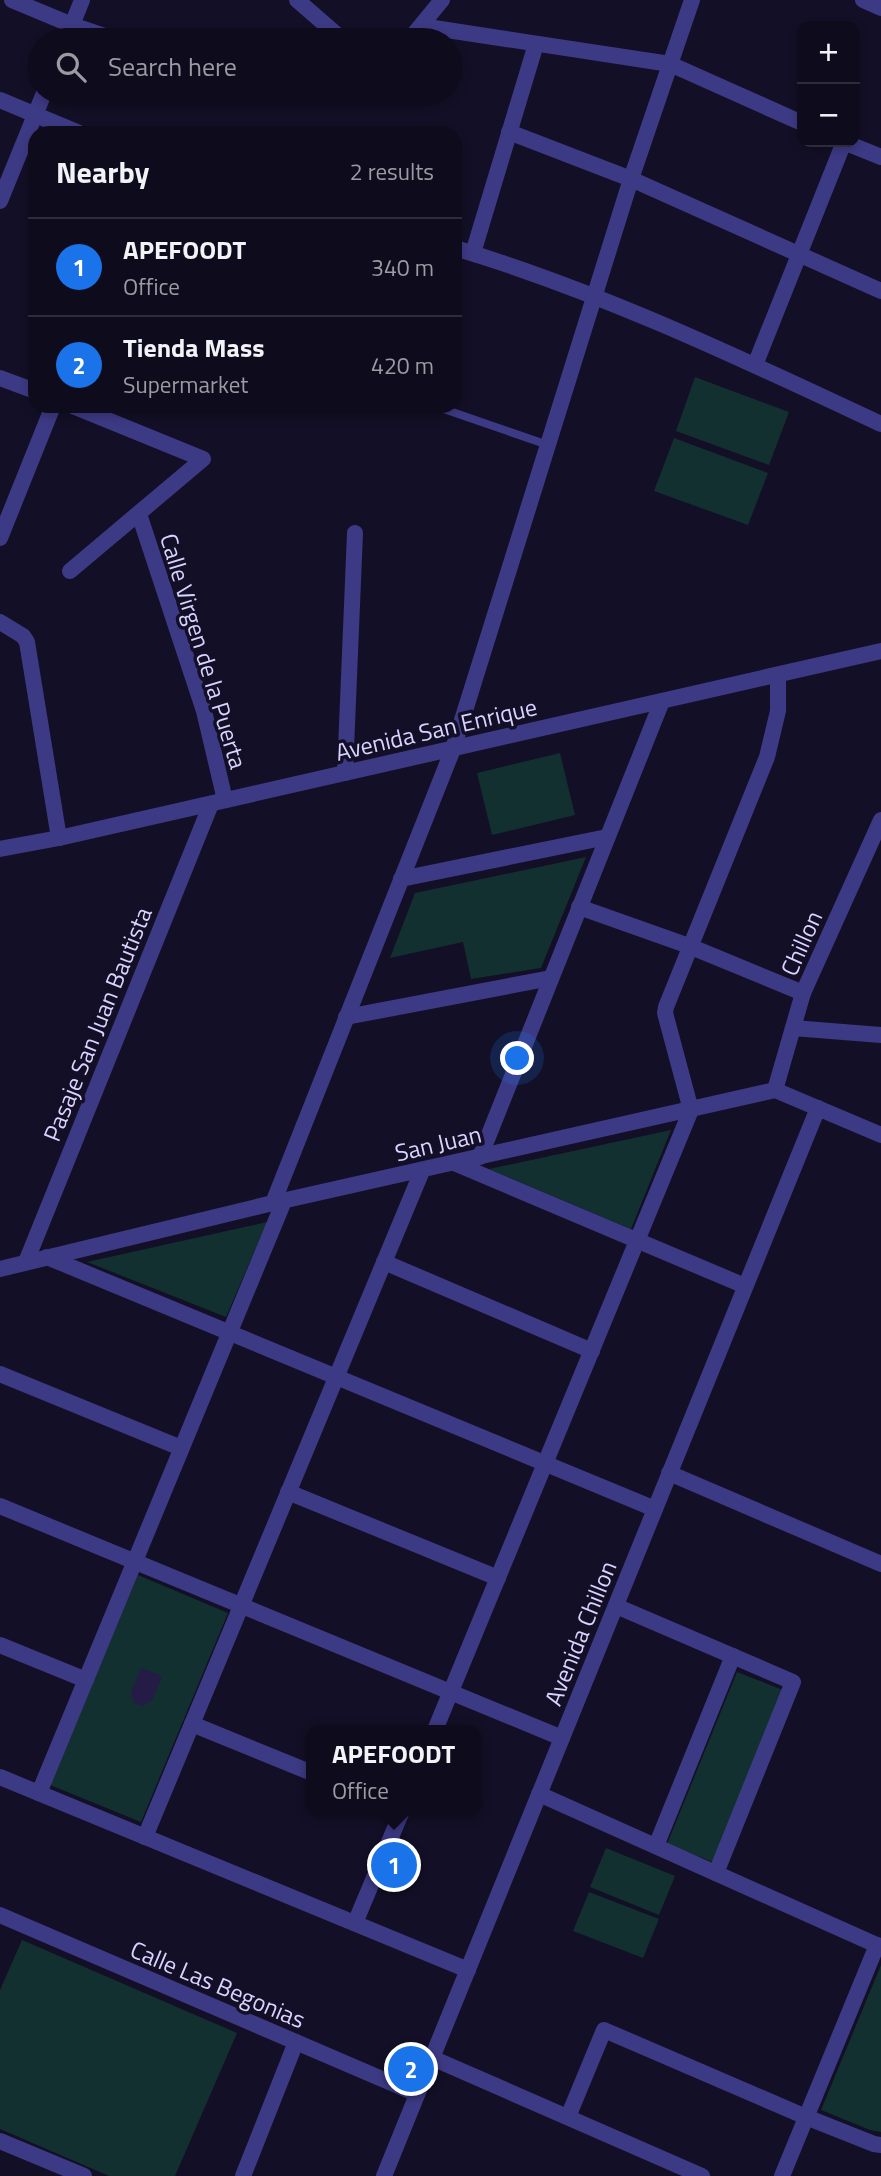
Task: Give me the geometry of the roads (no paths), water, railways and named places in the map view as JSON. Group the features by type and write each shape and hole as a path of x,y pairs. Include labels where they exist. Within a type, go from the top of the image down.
{"street":[{"path":"12,0 60,28"},
{"path":"71,28 82,0"},
{"path":"297,0 329,28"},
{"path":"421,26 442,0"},
{"path":"39,1793 229,1332 346,1017 453,749 631,179 692,0"},
{"path":"863,0 881,8"},
{"path":"421,26 434,28"},
{"path":"462,32 670,64 797,121"},
{"path":"473,253 536,44"},
{"path":"0,100 62,126"},
{"path":"31,126 39,105"},
{"path":"0,201 28,132"},
{"path":"509,132 631,179 881,291"},
{"path":"755,365 842,147"},
{"path":"856,147 881,157"},
{"path":"462,250 595,296 755,365 881,424"},
{"path":"0,378 28,388"},
{"path":"0,538 50,413"},
{"path":"70,571 203,459 90,413"},
{"name":"Calle Virgen de la Puerta","path":"139,514 204,711 218,802"},
{"path":"345,773 355,533"},
{"path":"0,622 23,636 27,642 59,838"},
{"name":"Avenida San Enrique","path":"0,849 59,838 881,651"},
{"path":"437,1725 691,1110 666,1007 767,757 778,711 778,675"},
{"path":"480,1157 662,701"},
{"name":"Pasaje San Juan Bautista","path":"26,1262 218,802"},
{"name":"Chillon","path":"775,1090 803,993 880,823"},
{"path":"401,879 607,837"},
{"path":"579,907 689,946 803,993"},
{"path":"346,1017 551,978"},
{"path":"793,1028 881,1035"},
{"path":"775,1090 881,1135"},
{"name":"San Juan","path":"0,1269 278,1202 775,1090"},
{"name":"Avenida Chillon","path":"384,2176 818,1108"},
{"path":"454,1163 745,1286"},
{"path":"145,1836 422,1171"},
{"path":"47,1257 655,1508"},
{"path":"384,1262 592,1351"},
{"path":"0,1374 181,1448"},
{"path":"669,1473 881,1564"},
{"path":"288,1492 498,1578"},
{"path":"0,1506 562,1738"},
{"path":"616,1606 793,1682 716,1873"},
{"path":"0,1645 86,1680"},
{"path":"656,1846 733,1656"},
{"path":"192,1724 306,1771"},
{"path":"0,1777 468,1970"},
{"path":"539,1794 879,1946 782,2176"},
{"path":"355,1923 400,1816"},
{"name":"Calle Las Begonias","path":"0,1915 417,2094"},
{"path":"568,2118 604,2030 806,2118 881,2145"},
{"path":"243,2176 296,2042"},
{"path":"432,2059 702,2176"},
{"path":"0,2141 83,2176"}],"lane":[{"path":"455,413 548,446"}],"place":[{"name":"APEFOODT","path":"394,1865"},
{"name":"Tienda Mass","path":"411,2069"}]}
